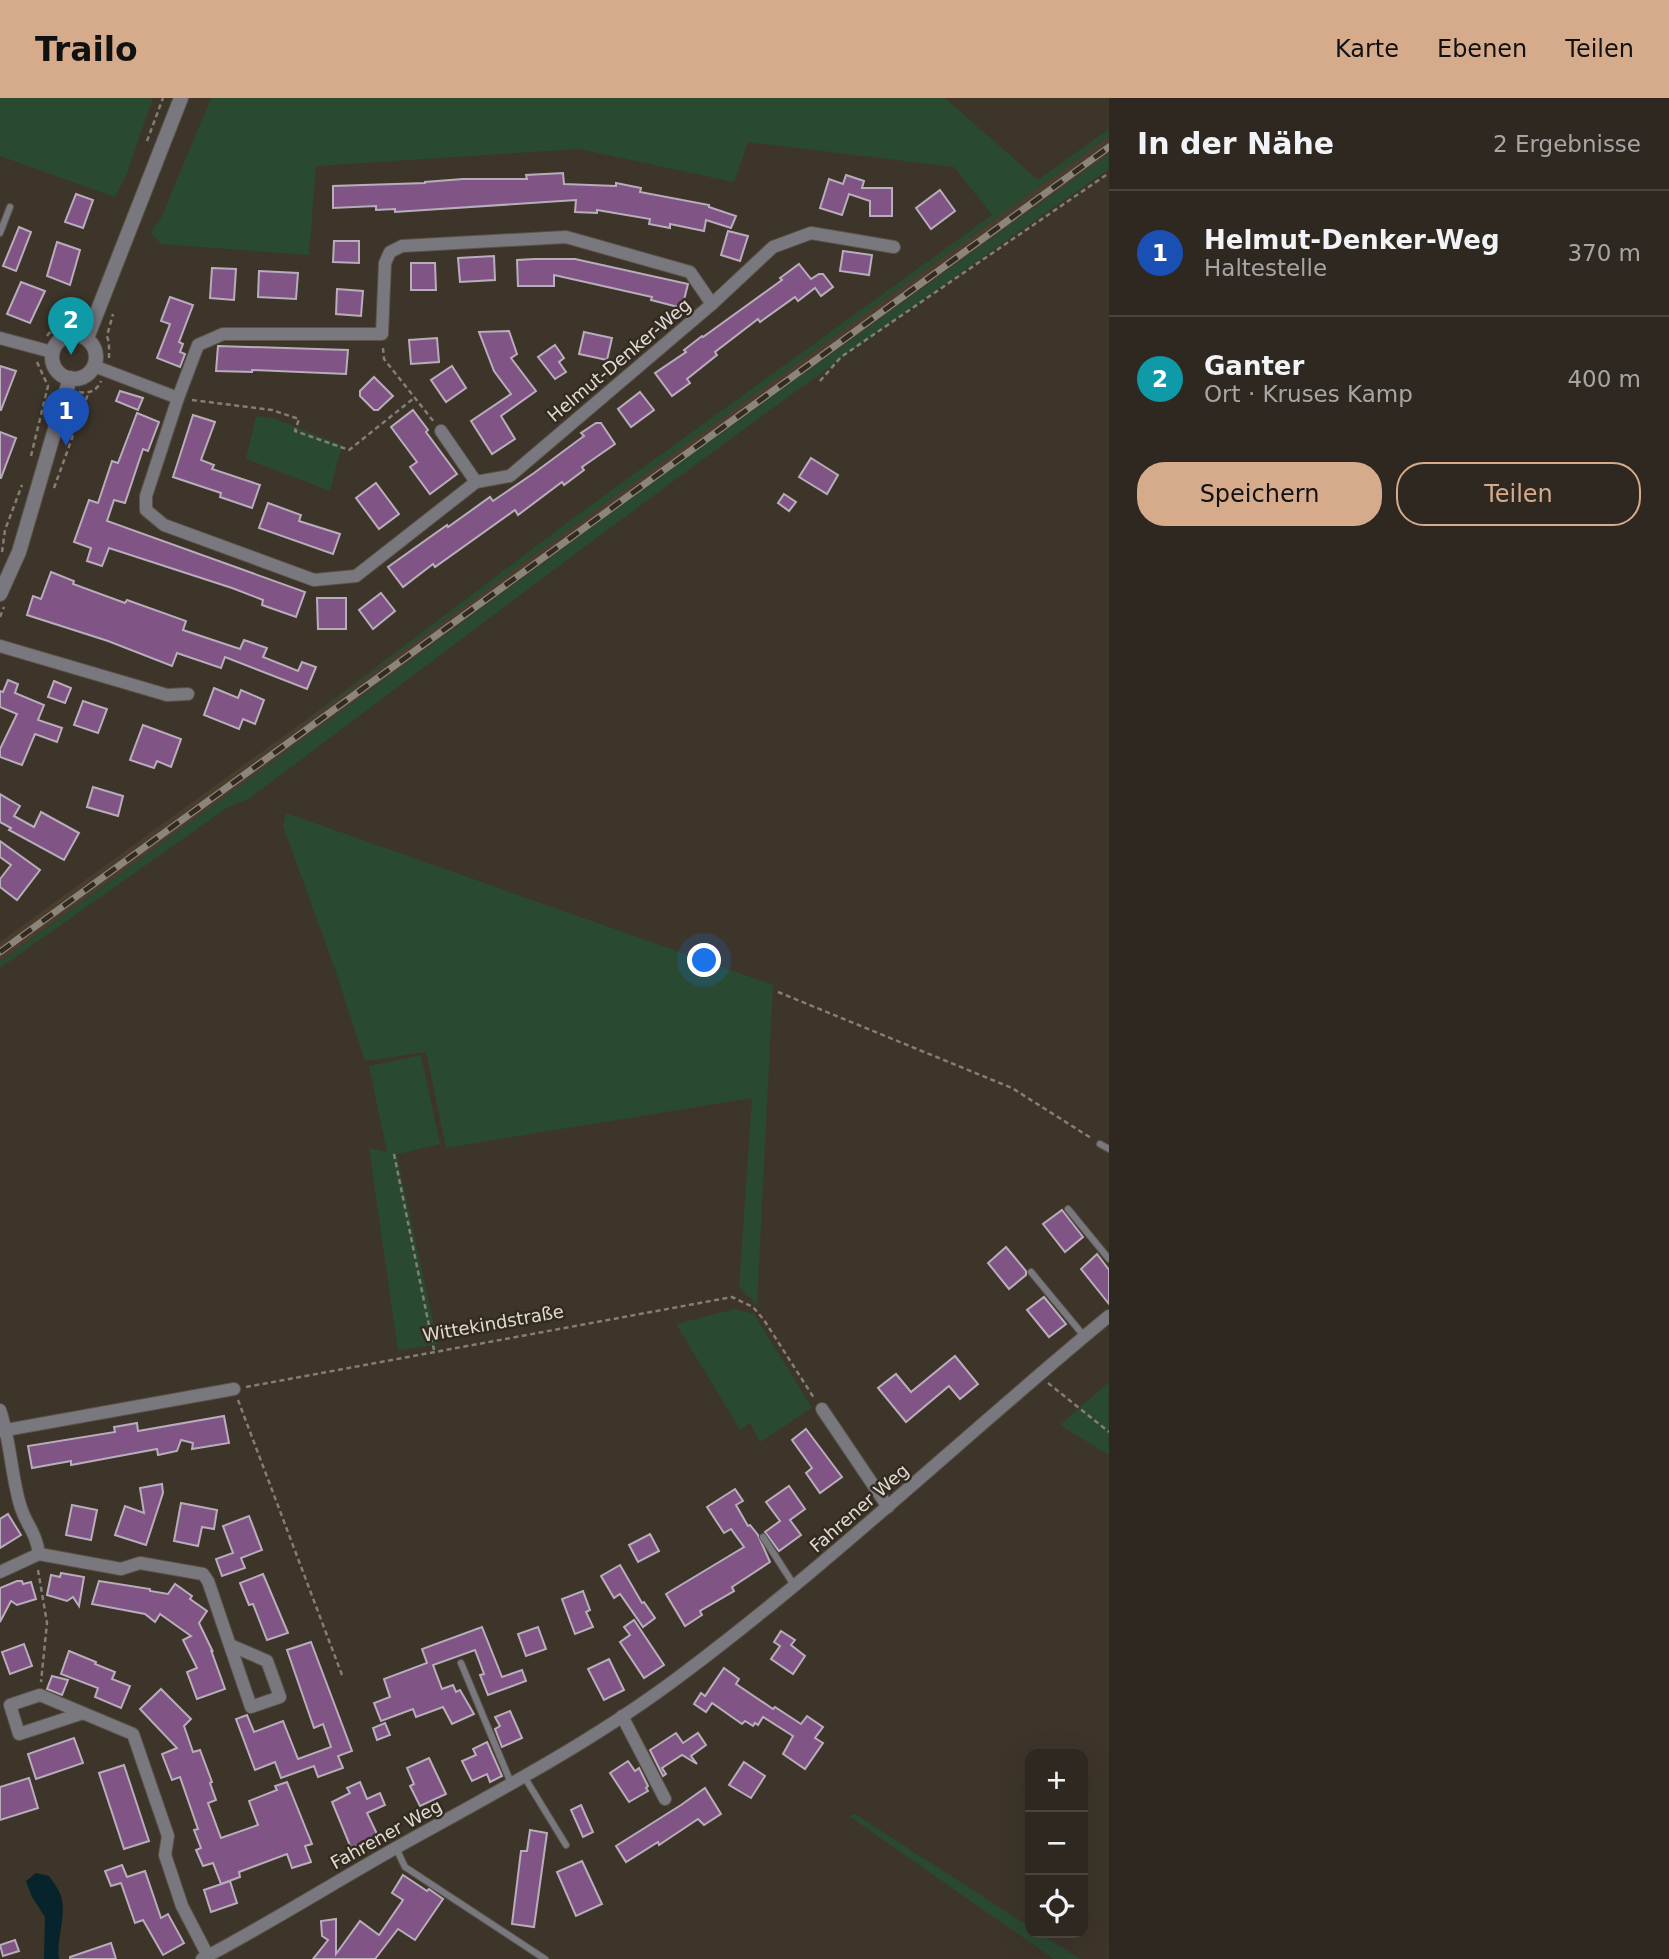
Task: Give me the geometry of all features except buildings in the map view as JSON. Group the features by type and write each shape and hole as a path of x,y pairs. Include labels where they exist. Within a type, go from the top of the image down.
{"street":[{"path":"87,338 181,98"},
{"name":"Helmut-Denker-Weg","path":"712,304 690,272 566,237 402,246 390,252 385,263 382,334 223,334 198,345 146,496 146,510 164,525 314,580 356,576 476,482 510,476 712,304 773,247 811,233 894,247"},
{"path":"68,335 87,338 92,342 96,353 94,366 85,376 70,378 57,370 52,352 58,341 68,335"},
{"path":"0,338 52,352"},
{"path":"94,366 178,398"},
{"path":"0,594 19,552 70,378"},
{"path":"441,431 476,482"},
{"path":"0,646 167,695 188,694"},
{"name":"Fahrener Weg","path":"205,1957 525,1778 684,1674 795,1587 1037,1375 1109,1316"},
{"path":"3,1430 234,1389"},
{"path":"822,1409 888,1507"},
{"path":"0,1410 21,1508 37,1538 38,1554"},
{"path":"0,1572 38,1554 121,1569 140,1563 203,1574 208,1581 251,1707 280,1697 267,1661 230,1645"},
{"path":"83,1713 19,1734 10,1705 40,1695 83,1713 133,1734 168,1836 164,1855 177,1893 205,1957"},
{"path":"622,1716 665,1799"}],"lane":[{"path":"0,233 10,207"},
{"path":"1100,1144 1109,1149"},
{"path":"1068,1209 1109,1259"},
{"path":"1031,1272 1084,1336"},
{"path":"762,1537 795,1587"},
{"path":"461,1663 511,1785"},
{"path":"525,1778 566,1845"},
{"path":"396,1848 405,1867 545,1959"}],"path":[{"path":"820,381 841,358 1109,173"},
{"path":"382,334 384,359 441,431"},
{"path":"29,463 48,386"},
{"path":"178,398 272,410 299,419 295,431 349,450 414,398"},
{"path":"1,562 5,530 26,476"},
{"path":"778,992 1012,1088 1100,1144"},
{"path":"394,1154 434,1352"},
{"name":"Wittekindstraße","path":"234,1389 732,1297 754,1307 822,1409"},
{"path":"1037,1375 1109,1432"},
{"path":"234,1389 342,1675"},
{"path":"38,1554 36,1561 47,1623 40,1695"}],"shaded area":[{"path":"1109,136 1109,154 651,484 0,962 0,942"}],"green space":[{"path":"0,98 153,98 126,176 115,197 0,156"},
{"path":"211,98 945,98 1038,180 1109,129 1109,136 269,748 572,519 992,215 954,167 748,142 734,182 579,149 316,166 309,255 161,244 150,232 161,218"},
{"path":"1109,154 1109,169 783,401 249,799 228,807 0,968 0,962 651,484"},
{"path":"256,416 273,418 342,445 330,491 246,459"},
{"path":"286,813 773,985 757,1305 739,1287 752,1098 446,1148 426,1052 365,1061 283,826"},
{"path":"421,1055 440,1144 394,1155 397,1156 438,1344 398,1351 369,1148 387,1152 369,1066"},
{"path":"735,1309 754,1314 812,1408 760,1442 750,1423 740,1430 676,1324"},
{"path":"1109,1382 1109,1455 1060,1425"},
{"path":"855,1814 1025,1924 1025,1938 1047,1938 1080,1959 1054,1959 849,1816"}],"water":[{"path":"36,1873 49,1876 61,1896 63,1912 59,1959 44,1959 45,1917 32,1897 26,1881"}],"railway":[{"path":"0,952 1109,147"}],"place":[{"name":"Ganter","path":"71,355"},
{"name":"Helmut-Denker-Weg","path":"66,446"}]}
